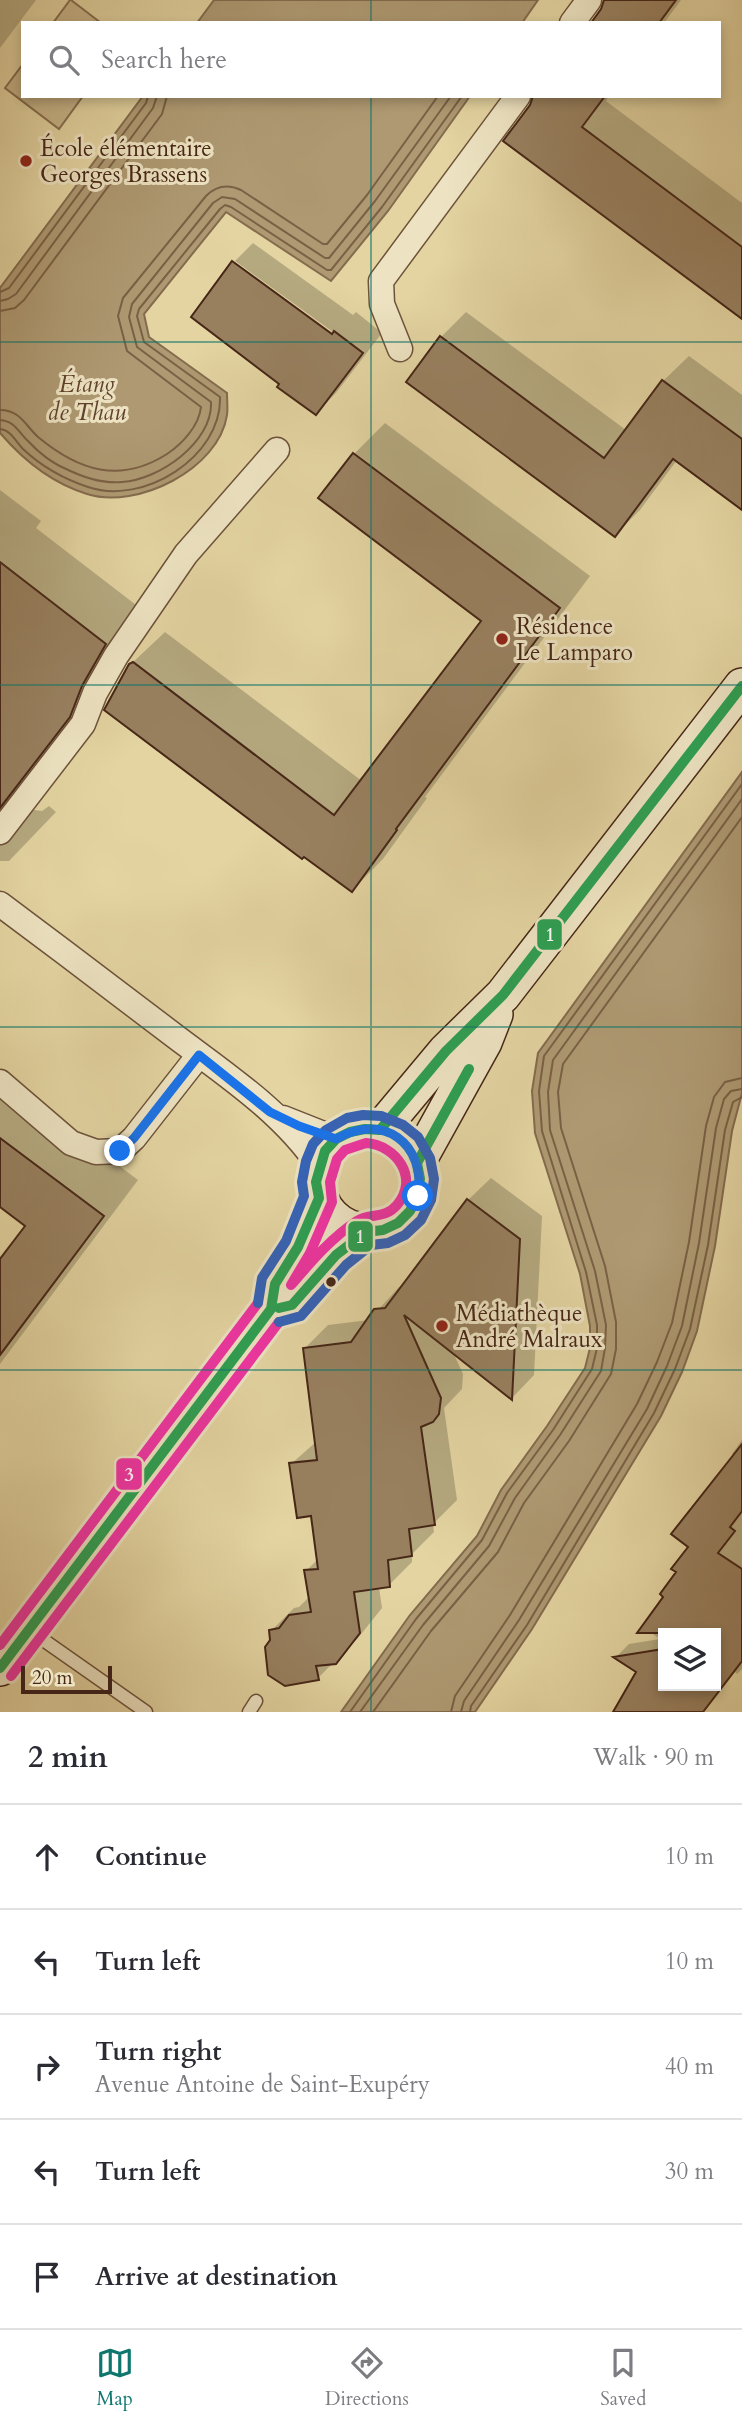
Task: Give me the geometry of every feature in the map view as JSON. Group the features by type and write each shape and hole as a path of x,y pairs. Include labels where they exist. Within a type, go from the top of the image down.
{"street":[{"path":"573,21 589,0"},
{"path":"400,349 383,304 381,281 517,98"},
{"path":"0,832 83,724 95,693 116,656 186,554 277,450"},
{"path":"380,1130 446,1051 503,995 742,685"},
{"path":"0,904 270,1112 299,1126 325,1168 327,1211 338,1222 351,1229 366,1232 383,1230 398,1223 410,1211 420,1179 417,1163 409,1148 396,1137 380,1130 350,1132 325,1168 298,1247 275,1284 271,1309 0,1668"},
{"path":"417,1163 484,1042 503,995"},
{"path":"0,1082 71,1143 96,1152 120,1151 134,1138 199,1055"},
{"path":"271,1309 292,1305 336,1255 366,1232"}],"lane":[{"path":"29,1630 146,1712"}],"shaded area":[{"path":"71,0 98,21 54,21"},
{"path":"21,67 21,98 82,98 59,129 5,88"}],"water":[{"path":"214,0 538,0 523,21 198,21"},
{"name":"Étang de Thau","path":"142,98 469,98 388,211 331,281 226,212 144,314 149,337 227,393 227,415 221,435 209,452 173,481 151,490 129,496 87,494 50,477 29,462 0,433 0,288"},
{"path":"742,772 742,1093 732,1131 715,1246 697,1331 682,1372 661,1416 532,1629 475,1712 341,1712 410,1615 477,1536 501,1490 585,1368 590,1348 590,1326 580,1274 535,1133 532,1091 538,1053"}],"building":[{"path":"604,0 676,0 660,21 592,21"},
{"path":"532,98 604,98 582,127 742,247 742,319 503,141"},
{"path":"232,261 332,334 334,331 363,353 316,415 191,317"},
{"path":"440,336 604,458 662,380 742,439 742,510 673,459 615,537 406,382"},
{"name":"Résidence Le Lamparo","path":"353,453 560,608 352,892 304,857 302,859 104,710 129,664 133,662 334,815 481,621 318,498"},
{"path":"0,562 106,644 82,686 70,717 0,808"},
{"path":"0,1138 104,1216 0,1355 0,1259 25,1226 0,1207"},
{"path":"467,1199 520,1239 512,1400 404,1315 441,1398 439,1414 433,1422 421,1427 435,1525 409,1529 412,1556 388,1560 390,1587 354,1592 360,1633 336,1664 316,1666 319,1680 285,1686 268,1675 265,1647 270,1640 269,1630 279,1628 289,1615 311,1612 304,1570 318,1569 311,1516 297,1518 289,1463 317,1460 303,1348 351,1342 374,1309 385,1308"},
{"path":"742,1444 742,1511 730,1527 735,1531 718,1553 742,1569 742,1661 721,1688 721,1628 658,1628 658,1633 637,1633 663,1597 660,1594 676,1572 671,1569 688,1547 671,1534"},
{"path":"658,1650 658,1691 719,1691 703,1712 613,1712 636,1672 613,1657"}],"transit line":[{"name":"1","path":"0,1668 271,1309 275,1284 298,1247 319,1198 316,1182 325,1151 336,1139 350,1132 380,1130 446,1051 503,995 742,686"},
{"name":"1","path":"279,1308 292,1305 336,1255 366,1232 383,1230 398,1223 410,1211 418,1196 420,1179 417,1163 469,1069"},
{"name":"2","path":"258,1303 262,1278 286,1241 304,1196 302,1182 306,1161 313,1144 326,1130 347,1118 381,1116 403,1125 418,1137 430,1158 434,1179 431,1200 421,1220 405,1235 388,1243 371,1245 346,1265 301,1316 279,1322"},
{"name":"3","path":"366,1143 377,1145 395,1156 405,1174 404,1195 392,1210 362,1218 339,1235 291,1285 310,1253 332,1202 330,1182 337,1159 345,1150 366,1143"},
{"name":"3","path":"0,1645 258,1303"},
{"name":"3","path":"11,1676 279,1322"}],"place":[{"name":"École élémentaire Georges Brassens","path":"26,161"},
{"name":"Résidence Le Lamparo","path":"502,639"},
{"name":"Médiathèque André Malraux","path":"442,1326"}],"route":[{"path":"120,1151 134,1138 199,1055 270,1112 299,1126 336,1139 365,1129 380,1130 396,1137 409,1148 417,1163 420,1179 418,1196"}]}
